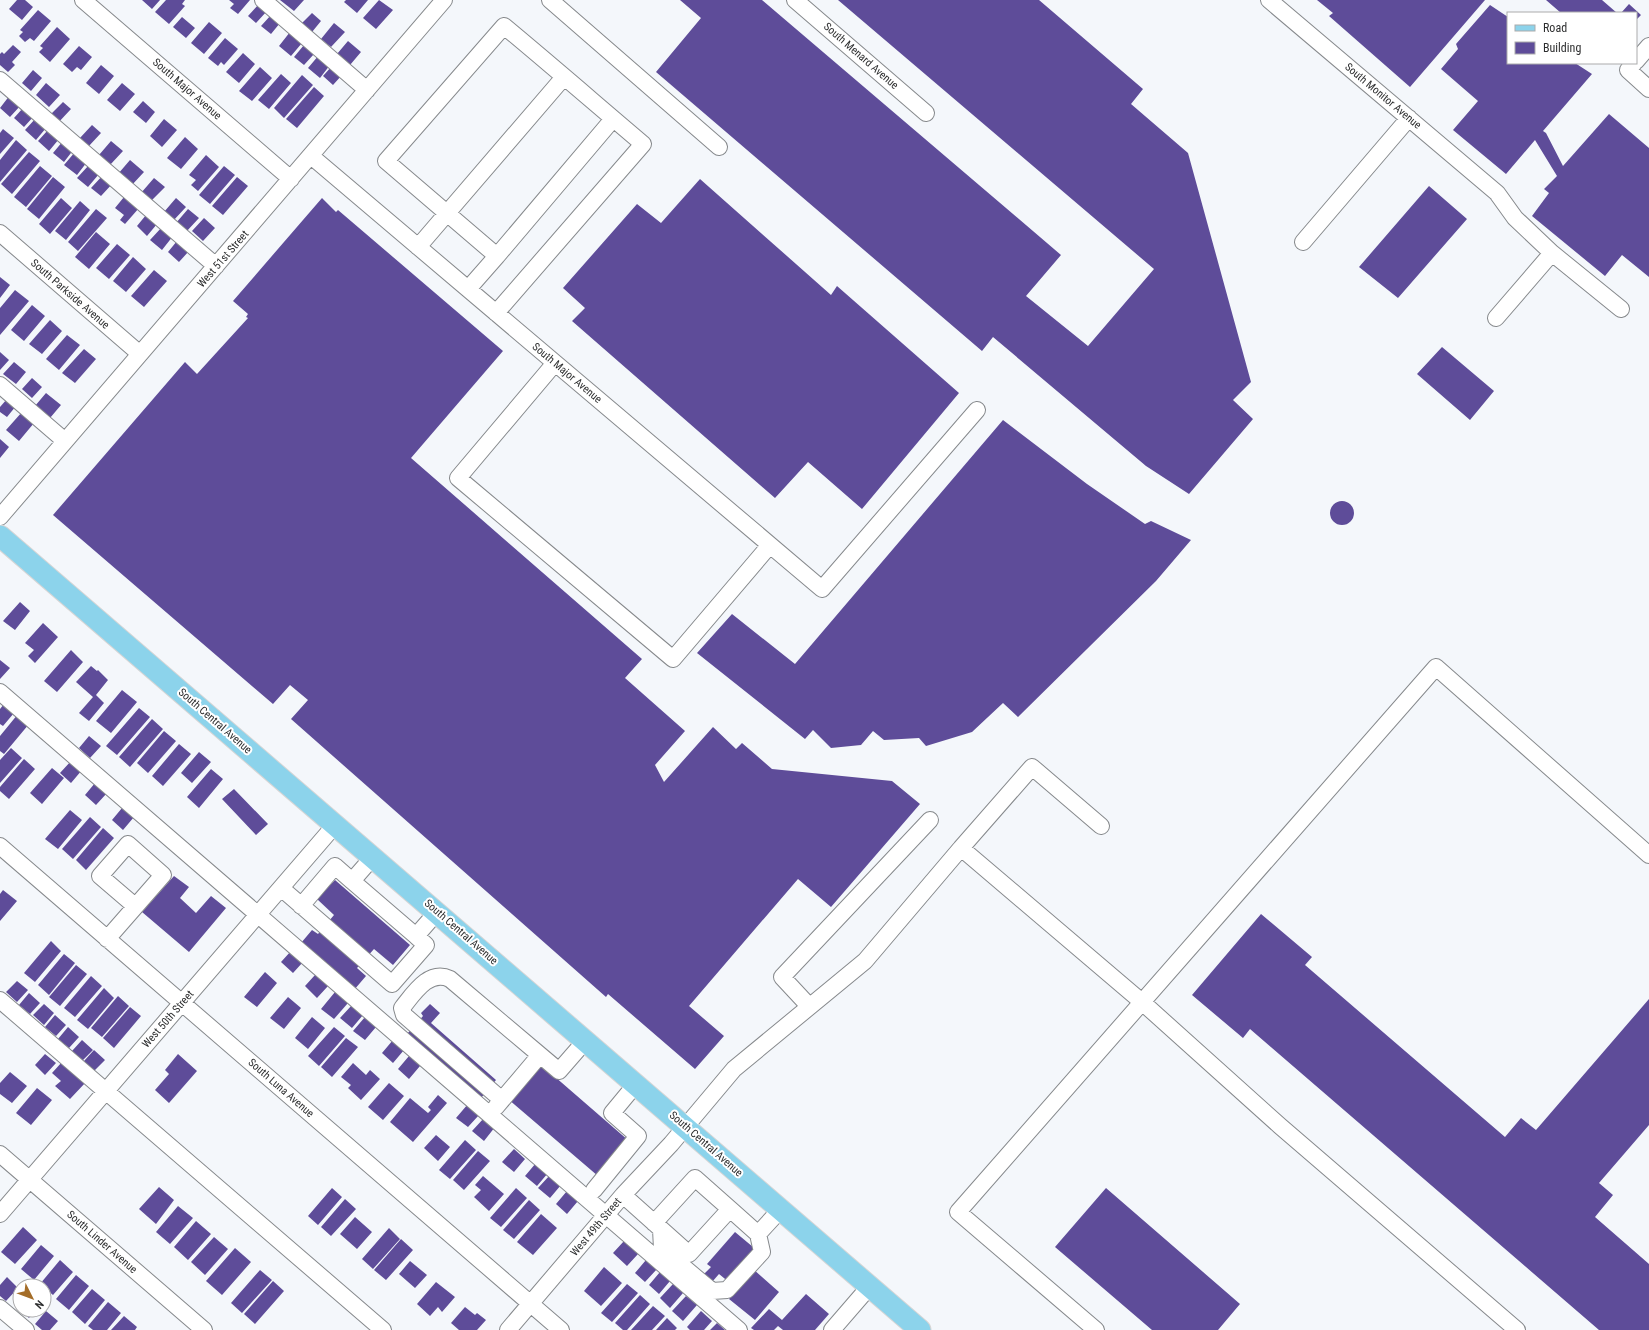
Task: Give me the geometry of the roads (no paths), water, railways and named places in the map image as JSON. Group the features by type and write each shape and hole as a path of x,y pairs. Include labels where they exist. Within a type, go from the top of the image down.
{"main road":[{"name":"South Central Avenue","path":"0,536 586,1040 920,1330"}],"street":[{"name":"South Major Avenue","path":"84,0 291,179"},
{"path":"263,0 367,90"},
{"path":"550,0 719,147"},
{"name":"South Menard Avenue","path":"795,0 926,113"},
{"name":"South Monitor Avenue","path":"1269,0 1496,192 1515,218 1552,253 1621,309"},
{"name":"West 51st Street","path":"0,517 443,1"},
{"path":"496,313 643,144 504,26 386,161 497,256"},
{"path":"1637,60 1649,46"},
{"path":"1633,65 1649,89"},
{"path":"418,247 564,77"},
{"path":"0,80 216,266"},
{"path":"1303,242 1409,118"},
{"path":"468,290 613,119"},
{"name":"South Major Avenue","path":"311,156 822,589 977,410"},
{"name":"South Parkside Avenue","path":"0,234 140,354"},
{"path":"1496,318 1552,253"},
{"path":"555,363 458,478 673,659 770,545"},
{"path":"0,385 65,441"},
{"path":"1096,1330 958,1212 1436,667 1649,855"},
{"path":"0,692 739,1330"},
{"name":"West 49th Street","path":"508,1330 623,1195 686,1127 734,1069 865,961 1032,767 1101,826"},
{"path":"809,1006 782,977 930,820"},
{"name":"West 50th Street","path":"0,1214 335,825"},
{"name":"South Luna Avenue","path":"0,846 561,1330"},
{"path":"961,848 1142,1002 1280,1126 1517,1330"},
{"path":"352,881 373,857"},
{"path":"281,888 301,906 392,984 426,945 335,866 301,906"},
{"path":"107,939 135,906"},
{"path":"416,936 437,912"},
{"path":"540,1055 499,1103 404,1015 402,1008 422,985 433,977 442,975 450,979 559,1071 586,1040"},
{"path":"0,1000 383,1330"},
{"path":"594,1190 638,1136 612,1113 636,1084"},
{"name":"South Linder Avenue","path":"0,1154 204,1330"},
{"path":"695,1178 758,1234 762,1252 727,1290 712,1291 662,1249 657,1226 695,1178"},
{"path":"623,1195 689,1254 730,1209"},
{"path":"758,1234 781,1209"},
{"path":"832,1330 870,1286"},
{"path":"0,1308 26,1330"}]}
